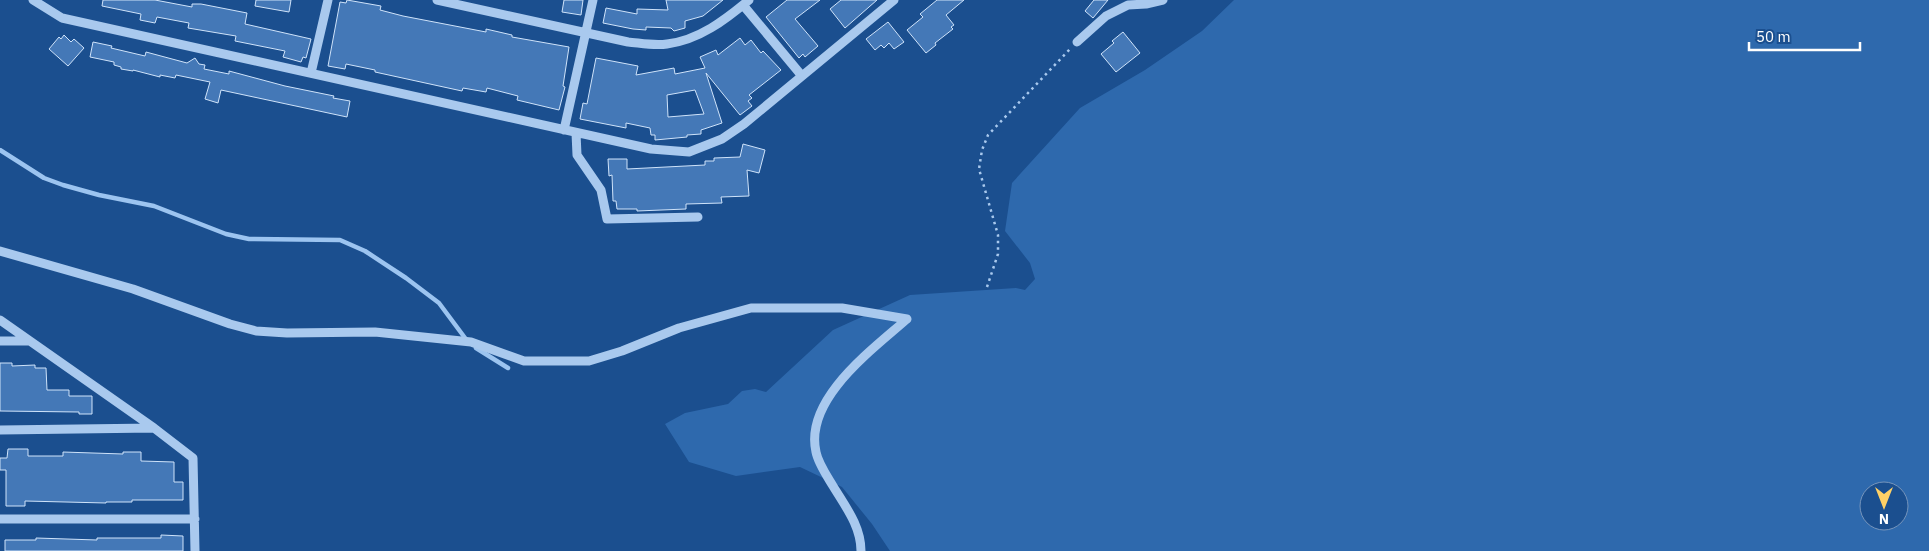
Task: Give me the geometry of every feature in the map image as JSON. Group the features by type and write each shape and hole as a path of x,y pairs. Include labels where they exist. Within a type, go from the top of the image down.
{"street":[{"path":"33,0 62,18 576,133 651,149 689,152 722,139 744,124 894,0"},
{"path":"311,74 328,0"},
{"path":"437,0 628,42 667,44 690,38 714,28 746,3 802,76"},
{"path":"564,130 593,0"},
{"path":"1077,42 1106,16 1128,5 1146,4 1163,0"},
{"path":"576,133 577,156 601,190 608,219 698,217"},
{"path":"0,251 133,289 230,324 256,331 287,333 375,332 472,342 524,361 589,361 622,351 679,328 751,308 842,308 907,320 876,346 836,386 823,407 814,432 816,452 827,476 853,519 861,540 861,551"},
{"path":"0,320 154,428 193,458 194,551"},
{"path":"0,341 30,341"},
{"path":"0,430 154,428"},
{"path":"0,519 195,519"}],"path":[{"path":"987,287 998,254 998,235 979,169 982,150 988,135 1077,42"}],"shaded area":[{"path":"1234,0 1929,0 1929,551 890,551 872,524 842,487 800,467 736,476 689,462 665,424 685,413 728,404 742,391 755,389 766,392 833,330 910,295 1016,288 1025,290 1035,279 1030,263 1005,231 1012,183 1080,108 1145,70 1202,31"}],"building":[{"path":"103,0 155,0 192,7 192,4 201,4 247,13 245,24 311,39 306,58 303,57 301,62 283,57 285,51 235,41 236,36 188,28 189,23 157,17 155,23 140,20 141,14 102,6"},
{"path":"256,0 291,0 289,12 255,6"},
{"path":"347,0 381,6 380,10 403,16 486,32 486,29 512,35 512,37 569,47 563,86 565,87 559,110 517,100 518,96 487,88 486,92 463,88 462,91 346,64 345,69 328,66 340,2 346,3"},
{"path":"564,0 583,0 581,15 562,12"},
{"path":"666,0 723,0 703,16 685,21 685,28 674,31 671,28 646,27 646,30 603,23 606,8 637,14 637,9 668,10"},
{"path":"787,0 820,0 795,19 818,46 805,57 803,54 799,58 766,17"},
{"path":"841,0 877,0 845,28 830,9"},
{"path":"937,0 964,0 946,15 954,25 951,27 953,29 926,53 907,30 923,17 920,14"},
{"path":"1094,0 1108,0 1093,18 1085,11"},
{"path":"888,22 904,42 894,49 889,43 884,48 881,45 875,50 866,39"},
{"path":"1123,32 1140,53 1116,72 1101,54"},
{"path":"64,35 71,42 74,39 84,48 68,66 49,49 59,37 61,39"},
{"path":"740,38 745,45 751,40 761,53 763,51 781,70 749,95 752,98 748,101 752,106 740,115 706,73 722,123 701,130 701,134 655,140 655,135 651,135 650,128 626,123 626,128 580,119 583,103 587,104 596,58 638,66 636,75 674,68 675,74 705,68 700,57 716,50 718,55","holes":["695,90 704,114 668,117 667,95"]},
{"path":"93,42 145,56 146,52 187,63 195,58 199,64 205,65 204,69 229,74 229,71 285,86 334,96 333,98 350,101 347,117 221,90 218,103 205,99 210,82 176,75 175,78 160,75 160,77 121,69 121,67 114,65 114,62 90,57"},
{"path":"743,144 765,150 759,173 747,170 749,196 721,197 722,203 686,204 686,209 637,211 637,209 617,209 616,201 613,201 612,175 609,176 608,159 627,159 627,169 705,165 705,161 714,161 714,158 740,157"},
{"path":"0,363 12,363 12,366 35,365 35,368 46,368 47,390 69,390 69,396 92,396 92,414 79,414 79,412 0,411"},
{"path":"8,449 28,449 28,456 63,456 63,452 123,454 123,452 141,452 141,461 174,462 174,482 183,482 183,500 132,500 132,502 106,503 25,501 25,506 6,506 6,470 0,470 0,458 7,458"},
{"path":"161,535 183,536 183,551 5,551 5,540 36,540 36,538 97,540 97,538 161,538"}],"waterway":[{"path":"0,150 44,178 99,195 154,206 226,234 249,239 340,240 365,251 439,303 468,342"},
{"path":"476,348 508,368"}]}
